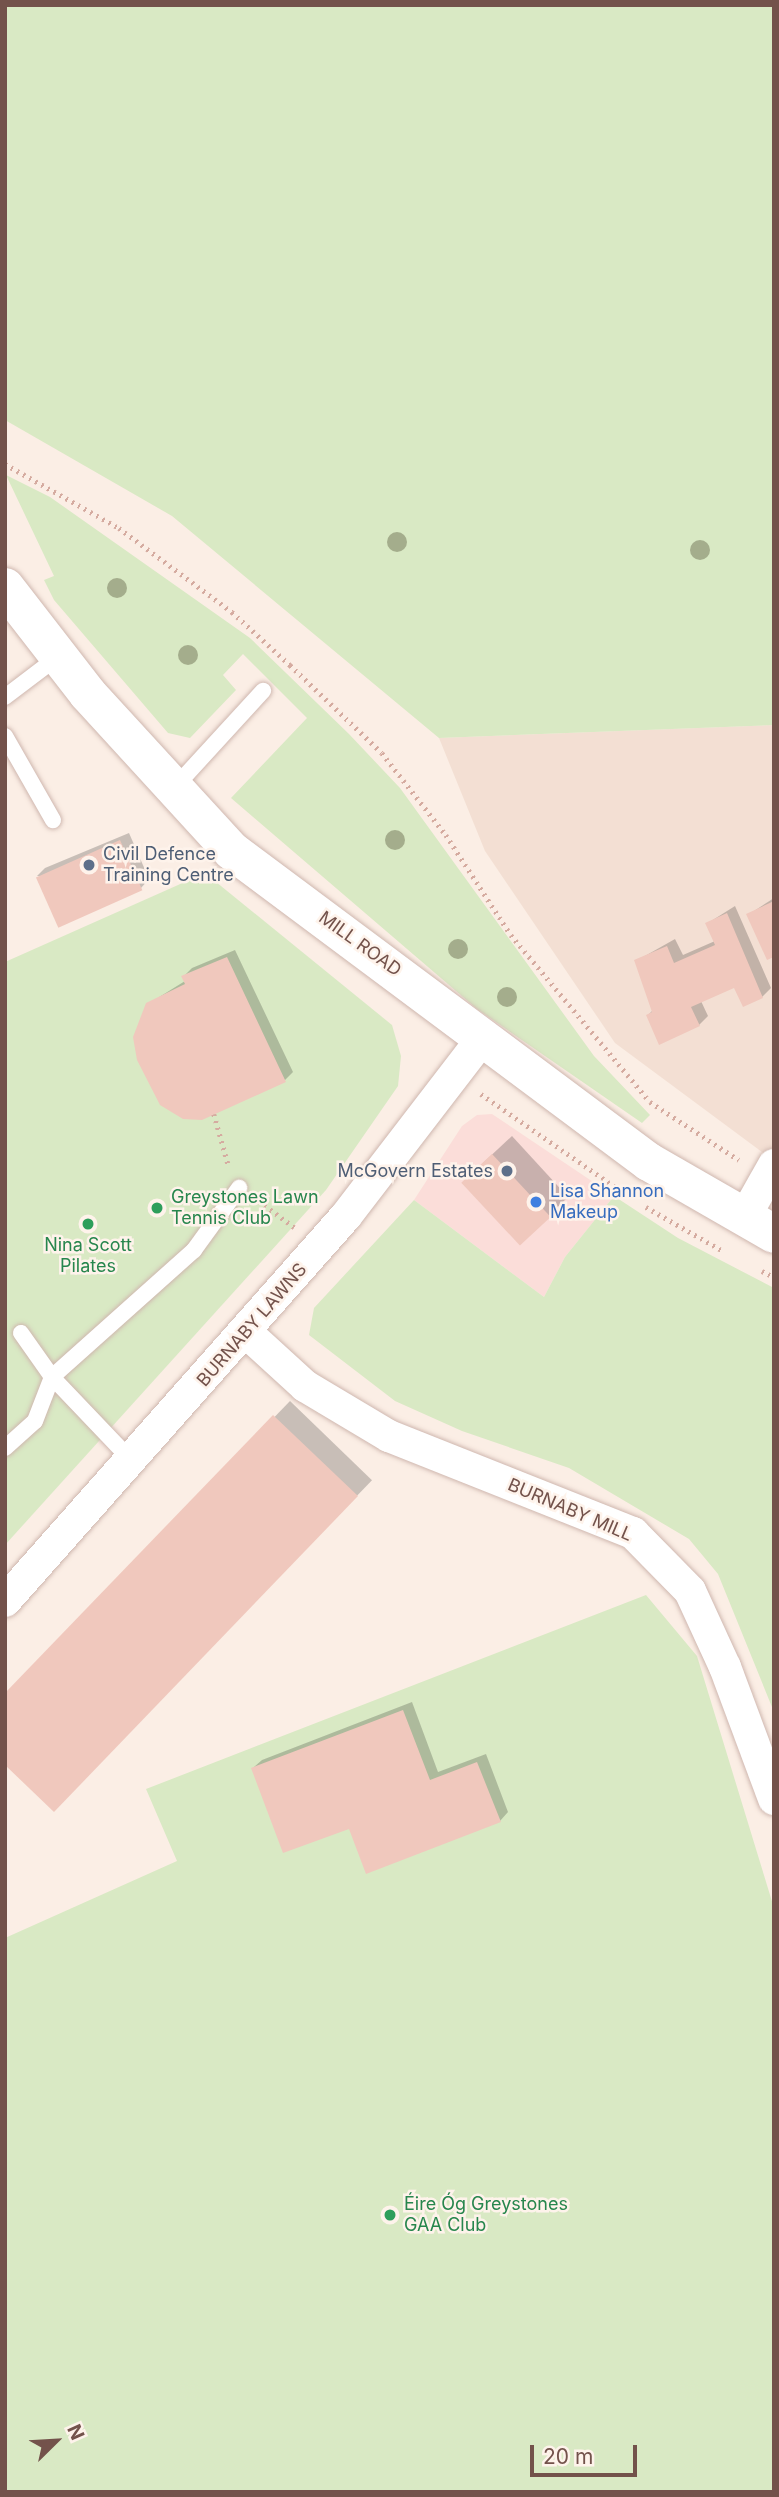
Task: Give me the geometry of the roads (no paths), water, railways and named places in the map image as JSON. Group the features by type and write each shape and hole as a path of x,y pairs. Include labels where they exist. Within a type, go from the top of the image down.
{"main road":[{"name":"MILL ROAD","path":"5,587 59,656 232,851 484,1036 649,1162 759,1226"}],"street":[{"name":"BURNABY LAWNS","path":"5,1601 247,1333 346,1216 484,1036"},
{"path":"759,1226 770,1170"},
{"name":"BURNABY MILL","path":"247,1333 305,1386 389,1436 633,1533 690,1591 724,1667 774,1799"}],"lane":[{"path":"5,697 59,656"},
{"path":"174,788 263,691"},
{"path":"5,736 53,820"},
{"path":"5,1448 34,1421 52,1377 194,1250 239,1188"},
{"path":"21,1333 52,1377 131,1460"}],"place":[{"name":"Civil Defence Training Centre","path":"89,865"},
{"name":"McGovern Estates","path":"507,1171"},
{"name":"Lisa Shannon Makeup","path":"536,1202"},
{"name":"Greystones Lawn Tennis Club","path":"157,1208"},
{"name":"Nina Scott Pilates","path":"88,1224"},
{"name":"Éire Óg Greystones GAA Club","path":"390,2215"}]}
